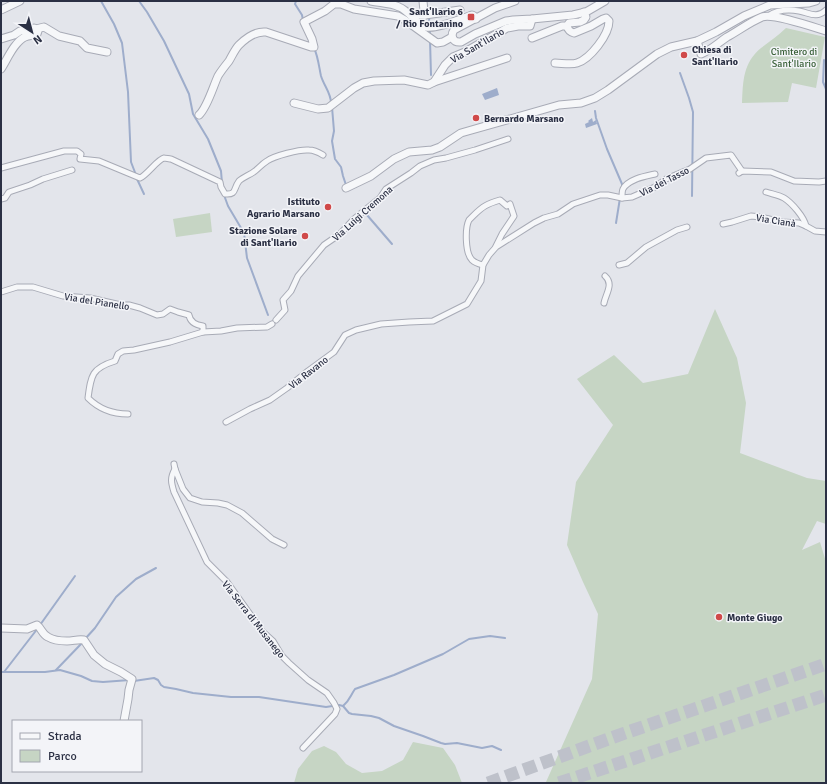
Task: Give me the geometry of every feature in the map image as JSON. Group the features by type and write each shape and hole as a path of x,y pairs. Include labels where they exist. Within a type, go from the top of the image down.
{"street":[{"path":"1,10 20,1"},
{"path":"371,1 398,6 424,27 428,28 446,24 472,15 476,18"},
{"path":"424,1 424,11 426,15"},
{"name":"Via Sant'Ilario","path":"515,1 495,8 454,30 452,37 458,42 512,20 574,15 586,12 605,1"},
{"path":"346,188 371,176 394,159 409,152 432,150 440,147 454,136 461,133 559,105 581,103 595,98 657,54 671,47 697,41 744,16 770,5 809,3 816,1"},
{"path":"199,116 205,107 219,74 238,45 245,39 261,31 314,47 304,22 325,11 334,4 341,4 354,9 398,16 437,43 443,42 452,37"},
{"path":"410,15 426,15 460,10"},
{"path":"697,41 701,54 706,52 718,42 775,12 788,10 816,15 826,10"},
{"name":"Via Sant'Ilario","path":"532,38 562,26 568,26 569,23 584,20 586,17 584,12"},
{"path":"768,16 825,30"},
{"name":"Via Sant'Ilario","path":"555,63 578,63 585,59 601,43 609,25 609,21 606,18 603,19 574,33 569,30 568,26"},
{"name":"Via Sant'Ilario","path":"434,82 445,64 453,57 465,52 507,28 530,26 532,19"},
{"path":"1,39 14,35 20,31 44,27 59,36 80,41 87,48 107,52"},
{"path":"1,69 10,52 21,40 25,37 37,34 38,31 36,28"},
{"path":"716,32 718,42"},
{"path":"294,103 318,109 328,108 363,83 374,80 404,80 428,85 506,58"},
{"name":"Via Luigi Cremona","path":"203,332 237,328 267,327 285,310 283,300 291,291 298,276 311,260 324,245 340,234 354,219 380,198 386,189 420,166 434,160 446,158 508,139"},
{"path":"1,168 64,152 77,152 81,154 80,159 99,161 140,178 148,173 164,158 171,159 220,182 224,194 230,194 234,192 240,181 268,160 307,149 314,150 323,155"},
{"name":"Via dei Tasso","path":"655,174 637,178 628,184 623,189 622,198 632,197 655,188 666,179 690,169 706,158 731,155 740,172 771,172 794,181 826,182"},
{"path":"1,199 5,198 9,192 30,186 43,179 72,170"},
{"path":"766,192 785,199 800,213 806,226 815,231 826,232"},
{"path":"496,247 534,223 558,214 574,204 600,195 622,198"},
{"path":"500,200 507,206 510,204 514,215 496,247 483,264 477,264 468,254 466,235 469,220 486,205 500,200"},
{"name":"Via Cianà","path":"723,224 751,216 782,222 799,223 806,226"},
{"path":"619,264 627,263 646,247 677,230 687,227"},
{"name":"Via Ravano","path":"226,422 270,400 288,388 334,352 345,335 356,330 381,324 433,321 467,304 481,281 483,264"},
{"path":"604,302 610,286 609,279 605,276"},
{"name":"Via del Pianello","path":"1,292 17,287 33,287 63,296 90,298 120,305 129,305 140,308 157,316 170,309 189,315 195,324 203,326 203,332"},
{"path":"128,414 119,414 107,411 94,404 88,398 94,372 115,361 118,354 123,351 170,342 203,332"},
{"name":"Via Serra di Musanego","path":"284,545 272,539 242,513 228,505 202,502 190,498 183,489 176,467 172,474 171,482 174,492 207,562 227,582 262,631 273,641 282,656 308,680 327,693 337,709 335,714 303,748"},
{"path":"1,628 27,629 37,625 42,633 49,638 66,641 80,639 84,640 94,655 105,664 132,679 124,720"}],"green space":[{"name":"Cimitero di Sant'Ilario","path":"786,28 825,37 816,88 792,83 788,102 742,103 747,66 761,48"},
{"path":"210,213 212,232 176,237 173,219"},
{"path":"715,309 737,358 746,403 740,453 807,478 826,481 826,524 817,521 802,550 820,542 826,562 826,783 542,783 546,782 592,679 598,614 567,545 576,482 613,425 577,379 614,355 643,383 688,374"},
{"path":"413,742 443,748 455,765 462,783 294,783 298,769 312,751 324,746 336,752 346,764 362,773 382,771 403,760"}],"water":[{"path":"497,88 499,95 485,100 482,94"},
{"path":"592,118 593,122 596,120 597,124 586,128 585,124"}],"waterway":[{"path":"101,1 114,24 122,43 128,92 131,162 136,175"},
{"path":"139,1 164,41 189,94 193,114 208,139 221,171 222,183"},
{"path":"296,1 295,4 302,15 303,20"},
{"path":"429,17 430,36"},
{"path":"430,40 431,75"},
{"path":"314,48 321,76 330,96 331,103"},
{"path":"824,60 823,82 826,89"},
{"path":"680,73 693,112 692,196"},
{"path":"332,107 334,131 332,141 335,159 341,167 346,185"},
{"path":"595,111 596,118 622,184 622,188"},
{"path":"137,179 144,194"},
{"path":"224,195 228,206 244,233 247,258 268,315"},
{"path":"616,223 620,198"},
{"path":"367,215 392,244"},
{"path":"85,639 95,628 116,597 136,579 156,568"},
{"path":"40,625 75,576"},
{"path":"4,672 38,628"},
{"path":"343,706 349,700 355,689 394,675 443,654 469,639 490,636 505,638"},
{"path":"56,670 82,643"},
{"path":"1,672 45,672 60,670 92,681 103,682 130,680"},
{"path":"134,681 154,678 164,687 193,693 231,697 259,697 326,707 339,705 343,706 349,713 379,718 394,726 441,743 457,743 482,748 492,746 501,750"}],"tunnel":[{"path":"488,783 625,733 826,664"},
{"path":"559,783 826,695"}],"place":[{"name":"Sant'Ilario 6 / Rio Fontanino","path":"471,17"},
{"name":"Chiesa di Sant'Ilario","path":"684,55"},
{"name":"Bernardo Marsano","path":"476,118"},
{"name":"Istituto Agrario Marsano","path":"328,207"},
{"name":"Stazione Solare di Sant'Ilario","path":"305,236"},
{"name":"Monte Giugo","path":"719,617"}]}
